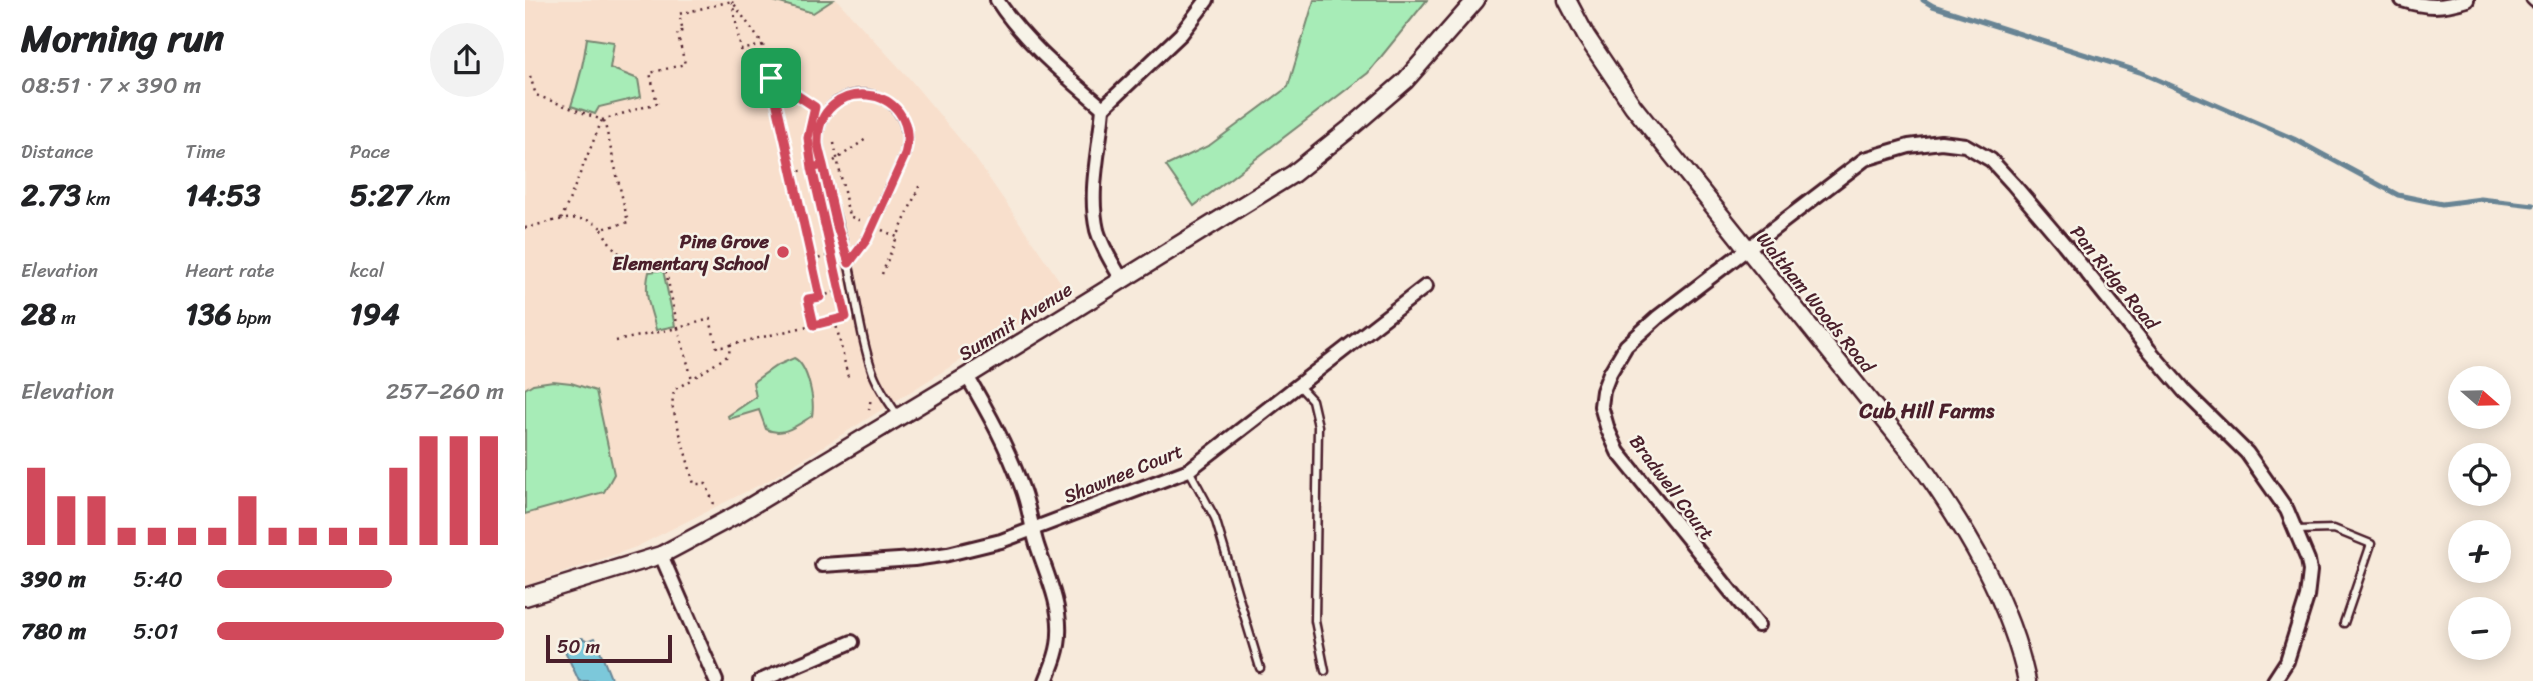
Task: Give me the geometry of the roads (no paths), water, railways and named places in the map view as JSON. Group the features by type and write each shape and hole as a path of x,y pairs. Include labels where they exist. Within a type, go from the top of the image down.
{"street":[{"path":"997,0 1017,26 1064,74 1103,108"},
{"path":"1122,280 1103,246 1095,217 1096,162 1103,108 1181,34 1207,0"},
{"name":"Summit Avenue","path":"525,597 661,555 736,515 1293,174 1405,81 1476,0"},
{"name":"Waltham Woods Road","path":"1567,0 1586,36 1633,106 1920,464 1948,505 1973,544 1995,587 2027,681"},
{"path":"2402,0 2426,7 2467,0"},
{"name":"Pan Ridge Road","path":"1746,248 1865,159 1909,146 1941,142 1965,145 1991,160 2064,244 2148,350 2247,453 2287,510 2310,571 2307,597 2287,662 2274,681"},
{"name":"Bradwell Court","path":"1746,248 1658,317 1626,346 1610,373 1601,406 1618,452 1758,625"},
{"name":"Shawnee Court","path":"822,565 914,559 1001,541 1189,470 1426,286"},
{"path":"967,376 995,423 1011,457 1024,491 1031,529 1059,614 1059,636 1047,681"},
{"path":"661,555 716,681"},
{"path":"760,681 852,642"}],"lane":[{"path":"849,263 867,239 909,141 908,129 902,116 881,97 866,94 852,95 829,108 819,130 818,144 837,226 849,263 871,367 898,416"},
{"path":"1298,385 1312,400 1318,426 1315,621 1325,671"},
{"path":"1189,470 1215,518 1260,668"},
{"path":"2296,530 2334,529 2371,544 2344,624"}],"water":[{"path":"582,638 588,641 595,638 612,681 579,681 565,651 571,648 575,640"}],"waterway":[{"path":"1923,0 1933,6 2140,72 2294,139 2398,195 2442,204 2481,199 2533,205"}],"place":[{"name":"Pine Grove Elementary School","path":"783,252"}],"district":[{"name":"Cub Hill Farms","path":"1927,411"}]}
